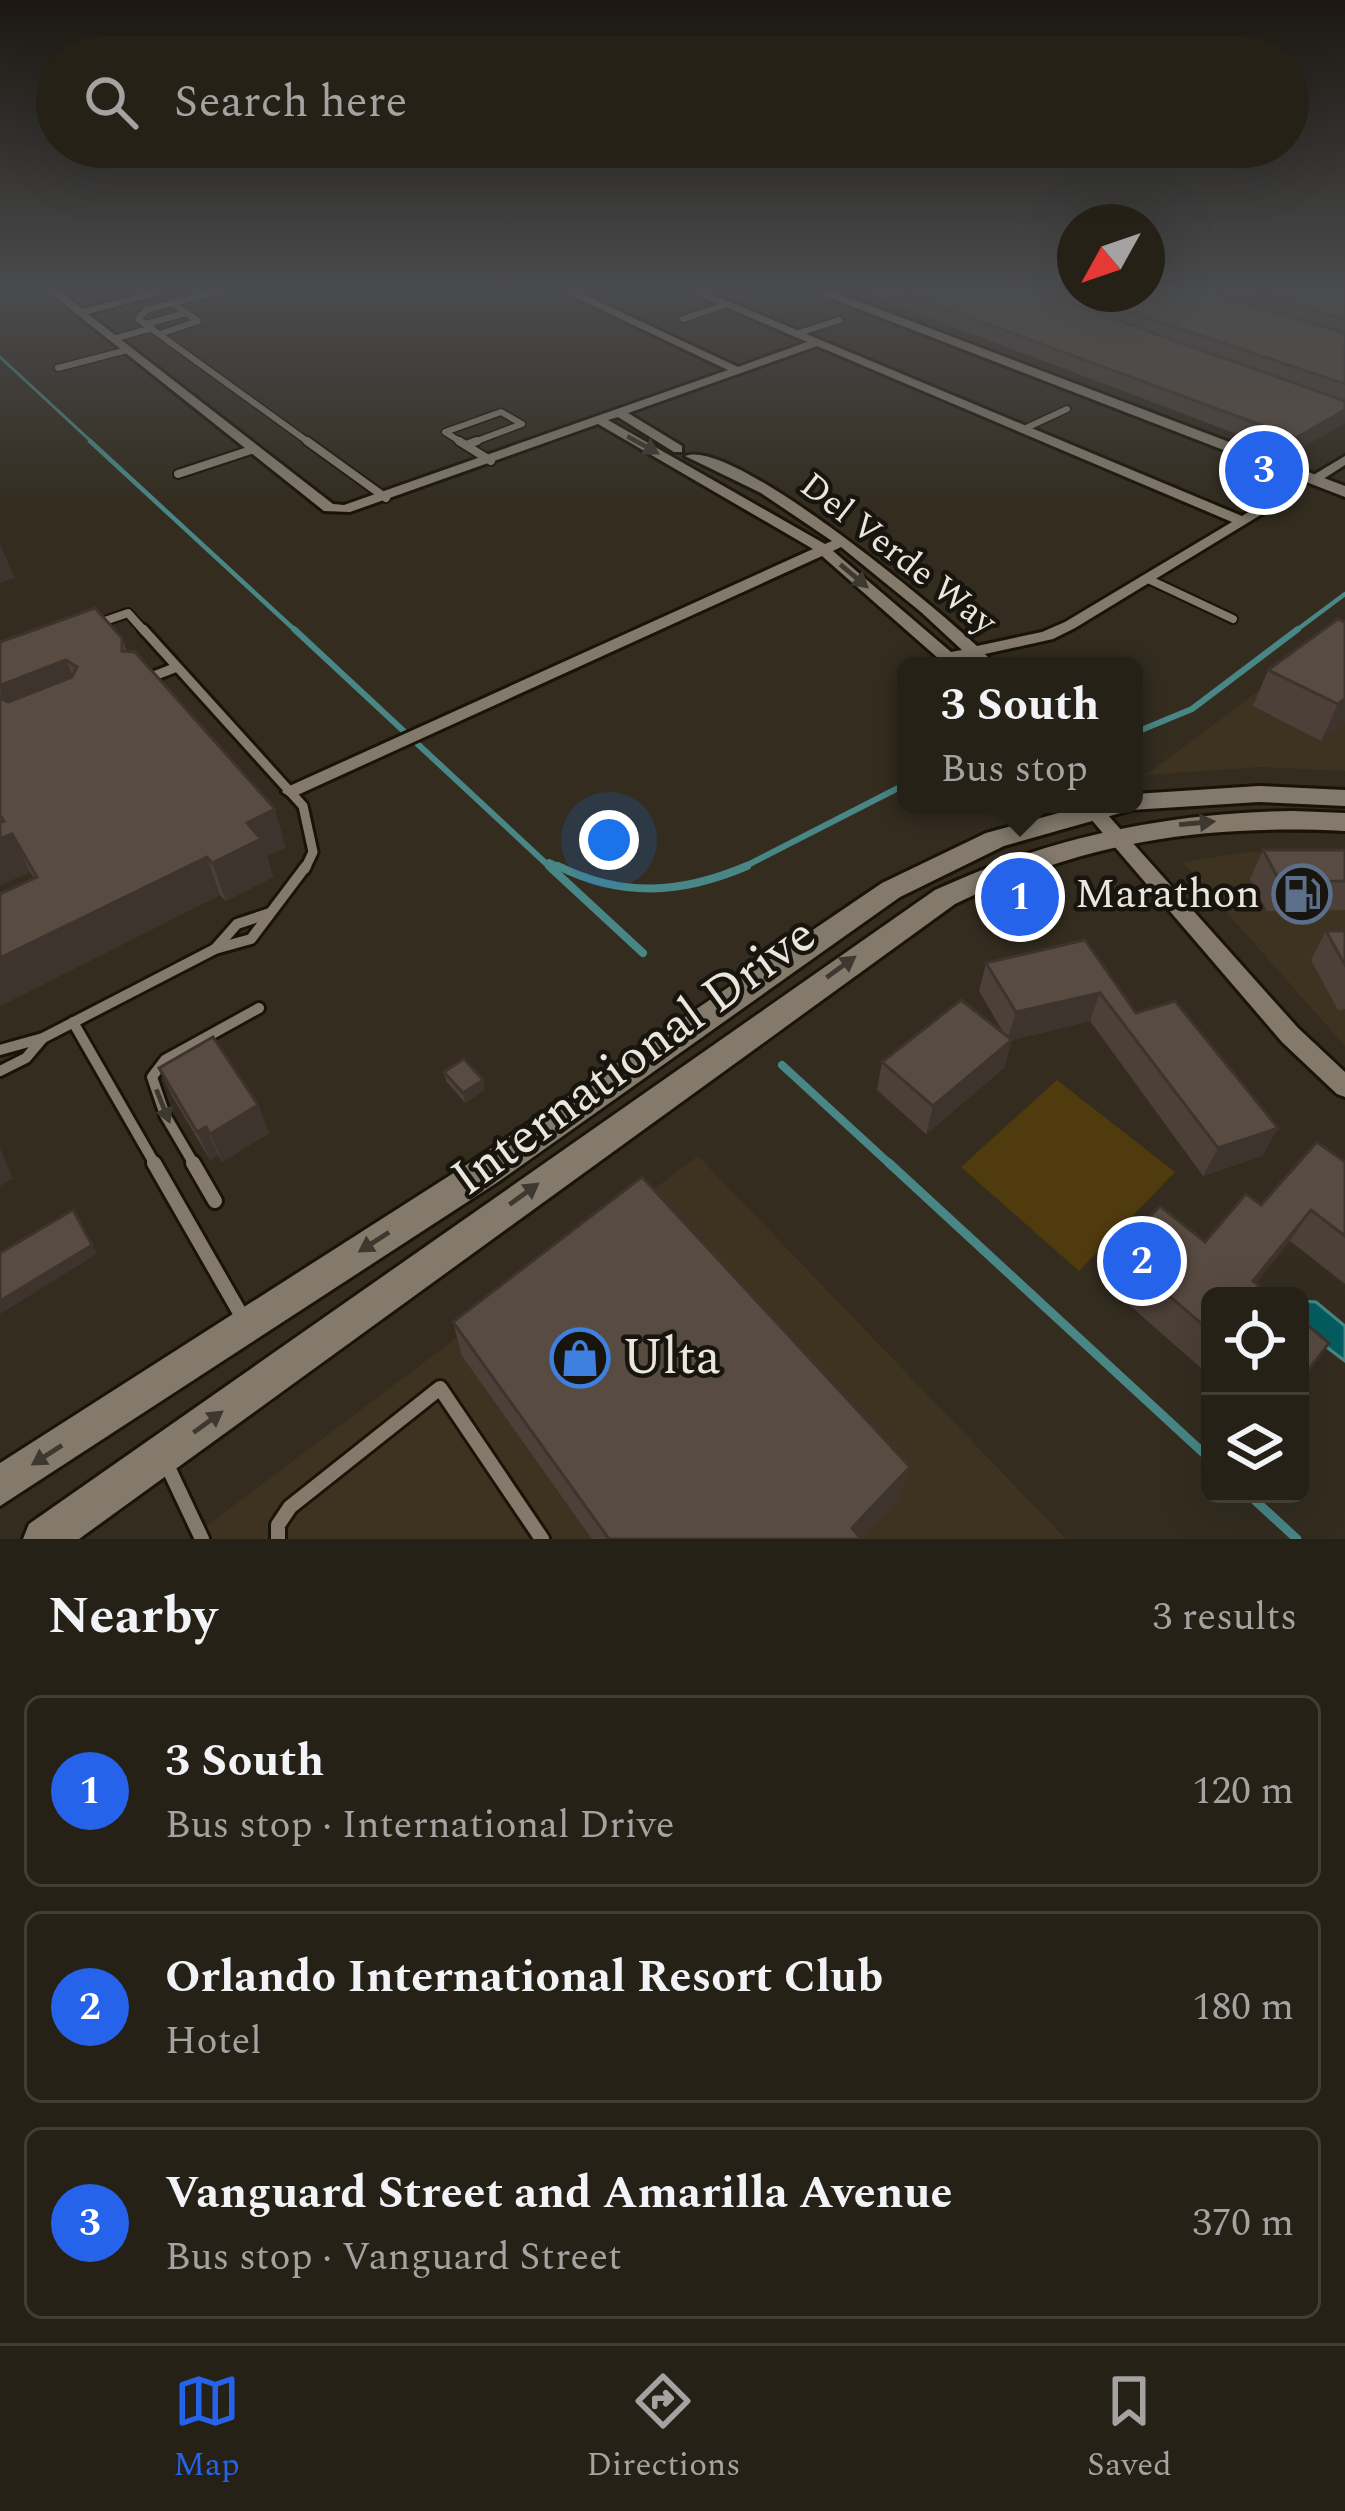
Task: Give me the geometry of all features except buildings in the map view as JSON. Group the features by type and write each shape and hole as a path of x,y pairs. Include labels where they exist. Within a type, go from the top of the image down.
{"street":[{"path":"145,364 329,508 361,507 759,364"},
{"path":"724,364 739,371"},
{"path":"866,364 1244,521"},
{"path":"1009,364 1345,492"},
{"name":"Del Verde Way","path":"621,414 821,548 949,657"},
{"name":"Del Verde Way","path":"601,421 686,455 842,542 980,657"},
{"path":"1312,480 1345,460"},
{"path":"963,657 1047,636 1293,491"},
{"path":"291,792 842,542"},
{"path":"1143,801 1259,794 1345,798"},
{"path":"1103,813 1290,1034 1345,1087"},
{"name":"International Drive","path":"44,1539 902,924 1103,813"},
{"name":"International Drive","path":"0,1486 485,1171 891,890 994,839 1103,813 1345,822"}],"lane":[{"path":"58,368 74,364"},
{"path":"200,364 386,498"},
{"path":"1024,429 1066,409"},
{"path":"491,460 446,432 501,412 522,424"},
{"path":"466,445 536,419"},
{"path":"178,474 254,449"},
{"path":"1148,579 1233,619"},
{"path":"0,1050 43,1037 215,949 232,949 251,939 268,925 270,913 298,884 313,852 310,822 291,792 128,613 88,628"},
{"path":"141,681 177,667"},
{"path":"215,949 221,934 254,915 270,913"},
{"path":"214,1202 165,1115 152,1077 165,1060 259,1008"},
{"path":"74,1022 246,1325"},
{"path":"0,1071 26,1058 43,1037"},
{"path":"278,1539 278,1525 290,1507 440,1388 542,1539"},
{"path":"162,1455 202,1539"}],"shaded area":[{"path":"1345,626 1345,771 1261,767 1146,775"},
{"path":"1345,851 1345,1046 1182,862 1248,852"},
{"path":"1057,1080 1175,1172 1079,1271 961,1167"},
{"path":"698,1156 1066,1539 189,1539"}],"water":[{"path":"1309,1302 1345,1326 1345,1361 1309,1334"}],"waterway":[{"path":"7,364 94,444"},
{"path":"90,441 297,632"},
{"path":"1296,631 1345,594"},
{"path":"294,629 552,869"},
{"path":"1143,729 1192,709 1296,631"},
{"path":"743,868 897,789"},
{"path":"549,862 564,869"},
{"path":"549,866 643,953"},
{"path":"558,866 606,883 652,888 699,882 743,868"},
{"path":"743,868 747,866"},
{"path":"782,1065 892,1166"},
{"path":"889,1163 1201,1451"},
{"path":"1258,1503 1297,1539"}],"place":[{"name":"Vanguard Street and Amarilla Avenue","path":"1264,470"},
{"name":"Marathon","path":"1302,894"},
{"name":"3 South","path":"1020,897"},
{"name":"Orlando International Resort Club","path":"1142,1261"},
{"name":"Ulta","path":"580,1358"}]}
